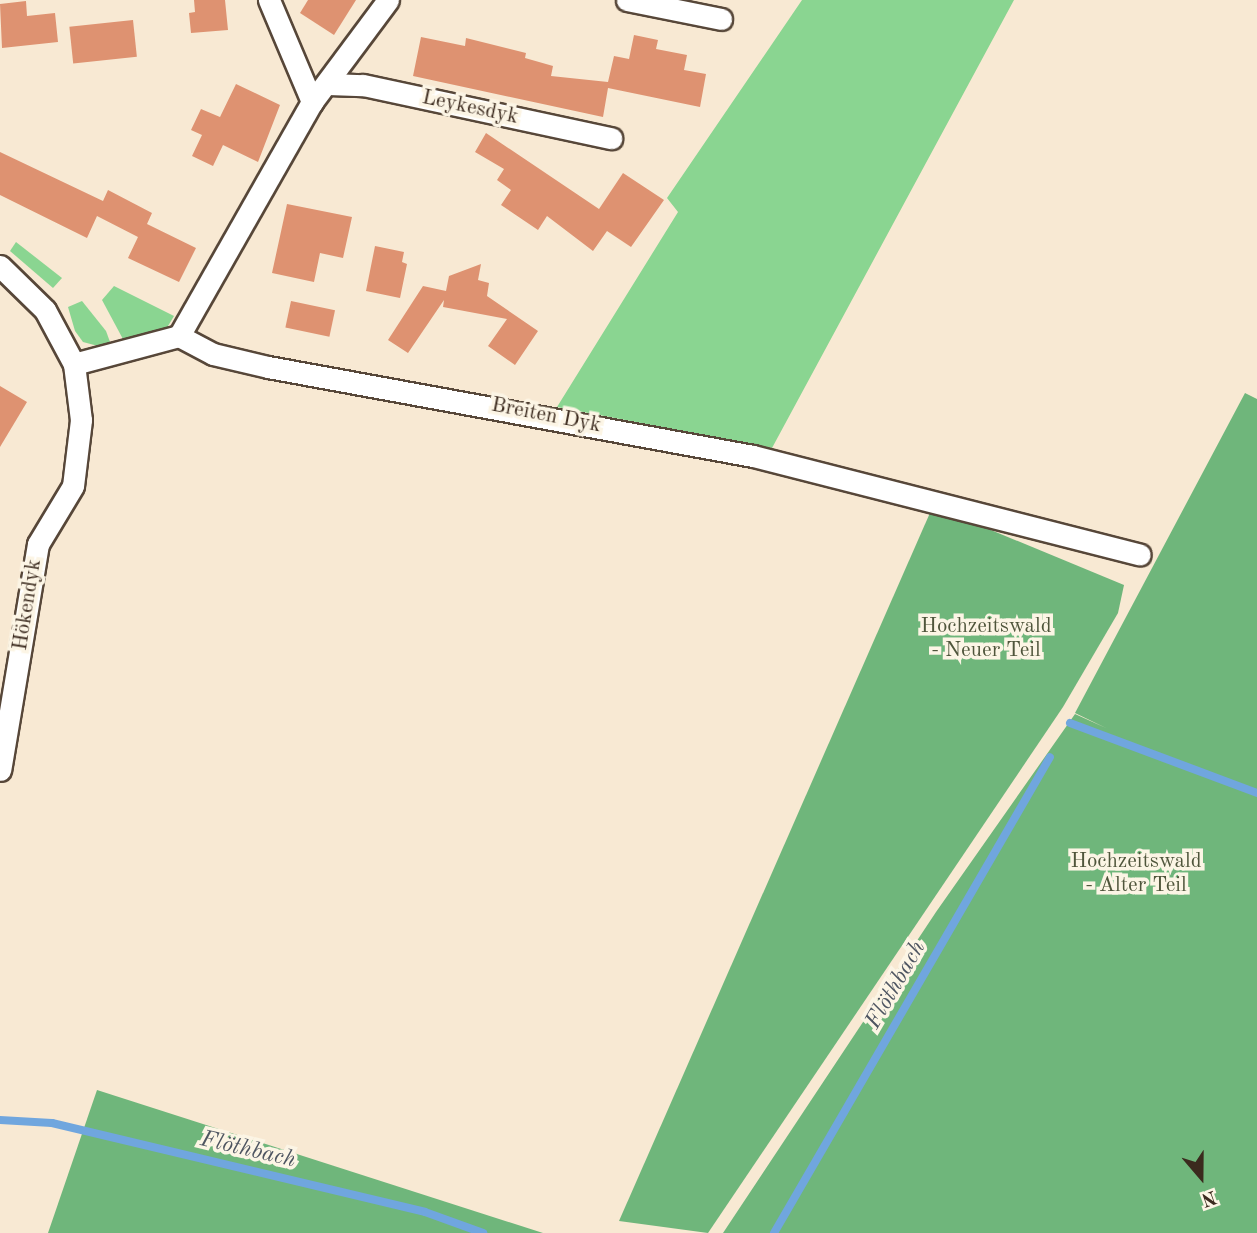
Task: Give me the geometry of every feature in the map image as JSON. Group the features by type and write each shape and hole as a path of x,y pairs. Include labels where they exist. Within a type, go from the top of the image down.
{"street":[{"path":"269,0 312,102"},
{"path":"0,266 45,310 74,364 179,336 312,102 388,0"},
{"path":"627,0 721,19"},
{"name":"Leykesdyk","path":"328,84 363,85 611,138"},
{"name":"Breiten Dyk","path":"179,336 213,354 268,367 753,456 1140,555"},
{"name":"Hökendyk","path":"0,770 38,544 73,486 80,420 74,364"}],"green space":[{"path":"802,0 1014,0 772,448 557,407 678,212 667,198"},
{"path":"16,242 62,278 53,288 10,251"},
{"path":"114,286 174,316 165,331 124,341 102,300"},
{"path":"82,301 106,331 113,350 83,342 75,331 68,307"},
{"name":"Hochzeitswald - Alter Teil","path":"1245,393 1257,399 1257,1233 723,1233 936,912 1075,714 1106,728 1075,713"},
{"name":"Hochzeitswald - Neuer Teil","path":"933,506 1124,585 1118,613 1063,707 708,1233 619,1221"},
{"path":"97,1090 543,1233 48,1233"}],"building":[{"path":"194,0 225,0 228,30 191,33 189,13 195,12"},
{"path":"308,0 356,0 334,35 300,13"},
{"path":"26,1 27,16 55,13 58,42 2,48 0,4"},
{"path":"133,20 137,57 73,63 69,27"},
{"path":"634,35 658,40 656,49 687,55 684,70 706,74 700,107 608,88 603,117 413,76 421,37 465,46 466,38 526,53 525,58 553,66 551,76 608,82 614,56 629,59"},
{"path":"236,84 280,105 258,162 223,145 213,166 192,156 202,135 191,130 201,109 220,117"},
{"path":"486,133 599,209 623,173 664,200 631,247 607,231 593,251 547,216 538,230 501,205 511,190 497,180 504,169 475,152"},
{"path":"0,152 103,201 108,190 152,213 147,224 196,248 179,282 128,258 138,237 97,216 87,238 0,195"},
{"path":"287,204 352,217 343,258 320,253 314,282 272,273"},
{"path":"375,246 404,252 402,262 407,264 400,298 366,291"},
{"path":"481,264 478,280 489,283 487,296 538,331 515,365 488,346 507,319 443,307 444,300 408,353 388,340 423,286 446,291 449,276"},
{"path":"291,301 335,310 329,337 285,327"},
{"path":"0,386 27,402 0,447"}],"waterway":[{"name":"Flöthbach","path":"1070,723 1257,793"},
{"name":"Flöthbach","path":"774,1233 1050,757"},
{"name":"Flöthbach","path":"0,1120 52,1123 425,1212 483,1233"}]}
